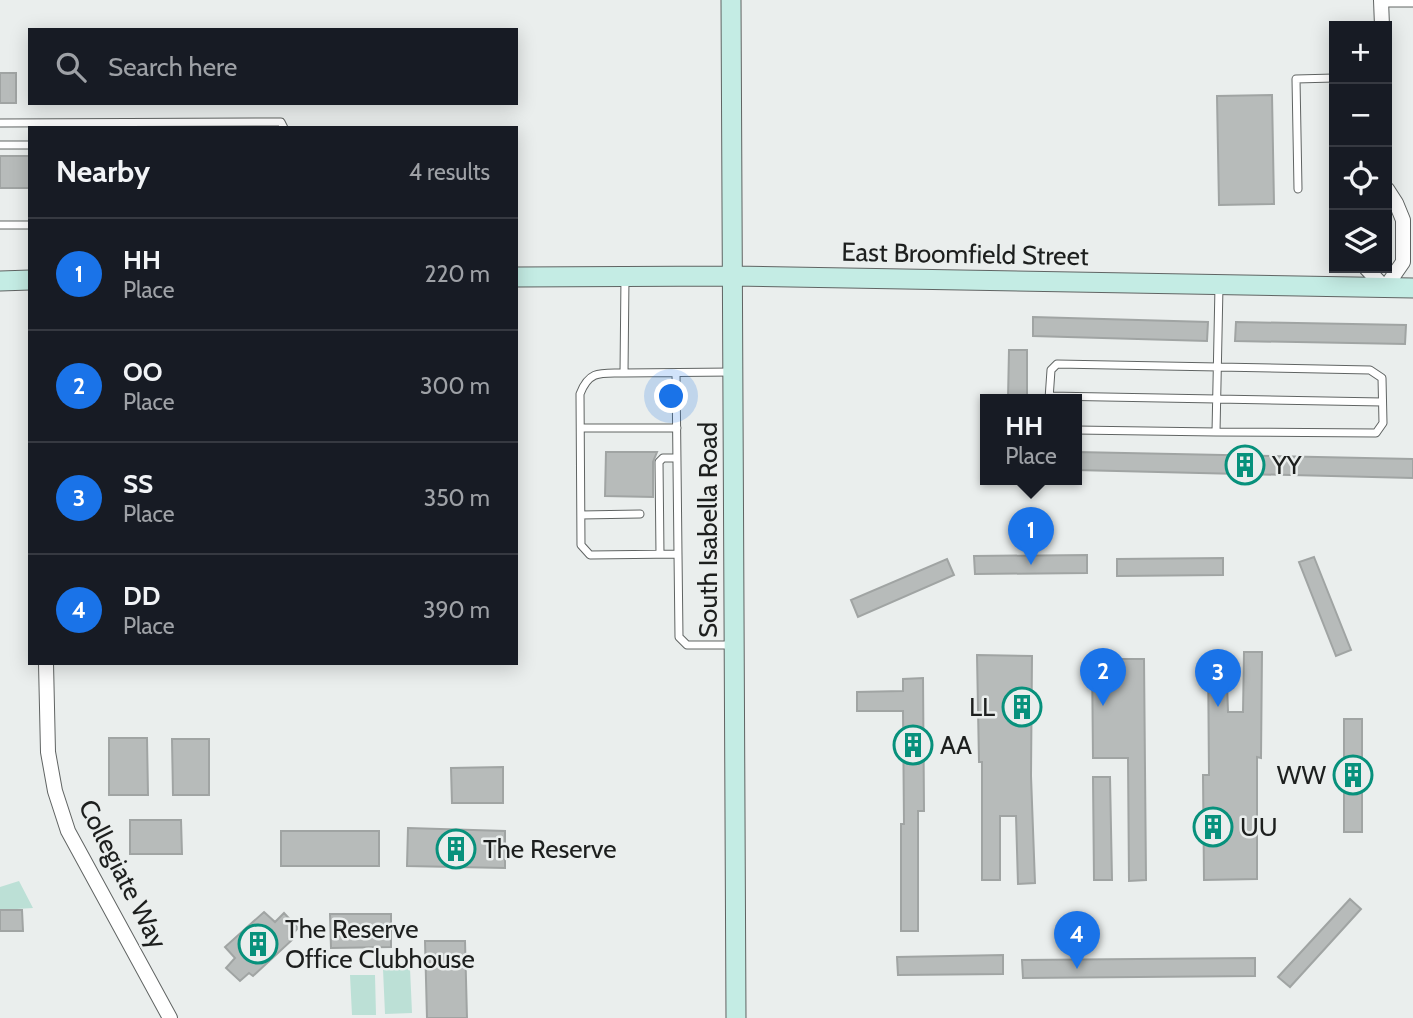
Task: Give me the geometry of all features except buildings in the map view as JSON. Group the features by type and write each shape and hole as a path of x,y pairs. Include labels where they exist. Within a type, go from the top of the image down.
{"main road":[{"name":"South Isabella Road","path":"731,0 736,1018"},
{"name":"East Broomfield Street","path":"518,277 733,276 1413,288"},
{"path":"0,281 28,280"}],"street":[{"path":"1381,2 1382,21"},
{"path":"1371,273 1385,288 1404,262 1403,220 1392,197"},
{"name":"Collegiate Way","path":"46,665 48,752 55,792 68,831 170,1018"}],"lane":[{"path":"1381,2 1413,3"},
{"path":"1298,190 1296,79 1329,78"},
{"path":"0,123 122,125 281,122 283,126"},
{"path":"0,145 28,145"},
{"path":"0,225 28,225"},
{"path":"624,373 625,276"},
{"path":"1216,432 1219,285"},
{"path":"1049,394 1051,370 1057,364 1370,370 1382,378 1383,423 1376,433 1082,430"},
{"path":"678,554 590,555 581,545 580,394 585,382 593,375 733,372"},
{"path":"677,373 679,637 681,642 687,645 734,645"},
{"path":"1082,398 1382,402"},
{"path":"581,428 677,428"},
{"path":"660,554 659,462 663,458 677,458"},
{"path":"581,515 640,514"}],"green space":[{"path":"19,881 33,908 0,910 0,887"},
{"path":"410,968 412,1013 385,1014 383,969"},
{"path":"350,975 375,975 376,1015 352,1015"}],"place":[{"name":"YY","path":"1245,465"},
{"name":"HH","path":"1031,565"},
{"name":"OO","path":"1103,706"},
{"name":"LL","path":"1022,707"},
{"name":"SS","path":"1218,707"},
{"name":"AA","path":"913,745"},
{"name":"WW","path":"1353,775"},
{"name":"UU","path":"1213,827"},
{"name":"The Reserve","path":"456,849"},
{"name":"The Reserve Office Clubhouse","path":"258,944"},
{"name":"DD","path":"1077,969"}]}
